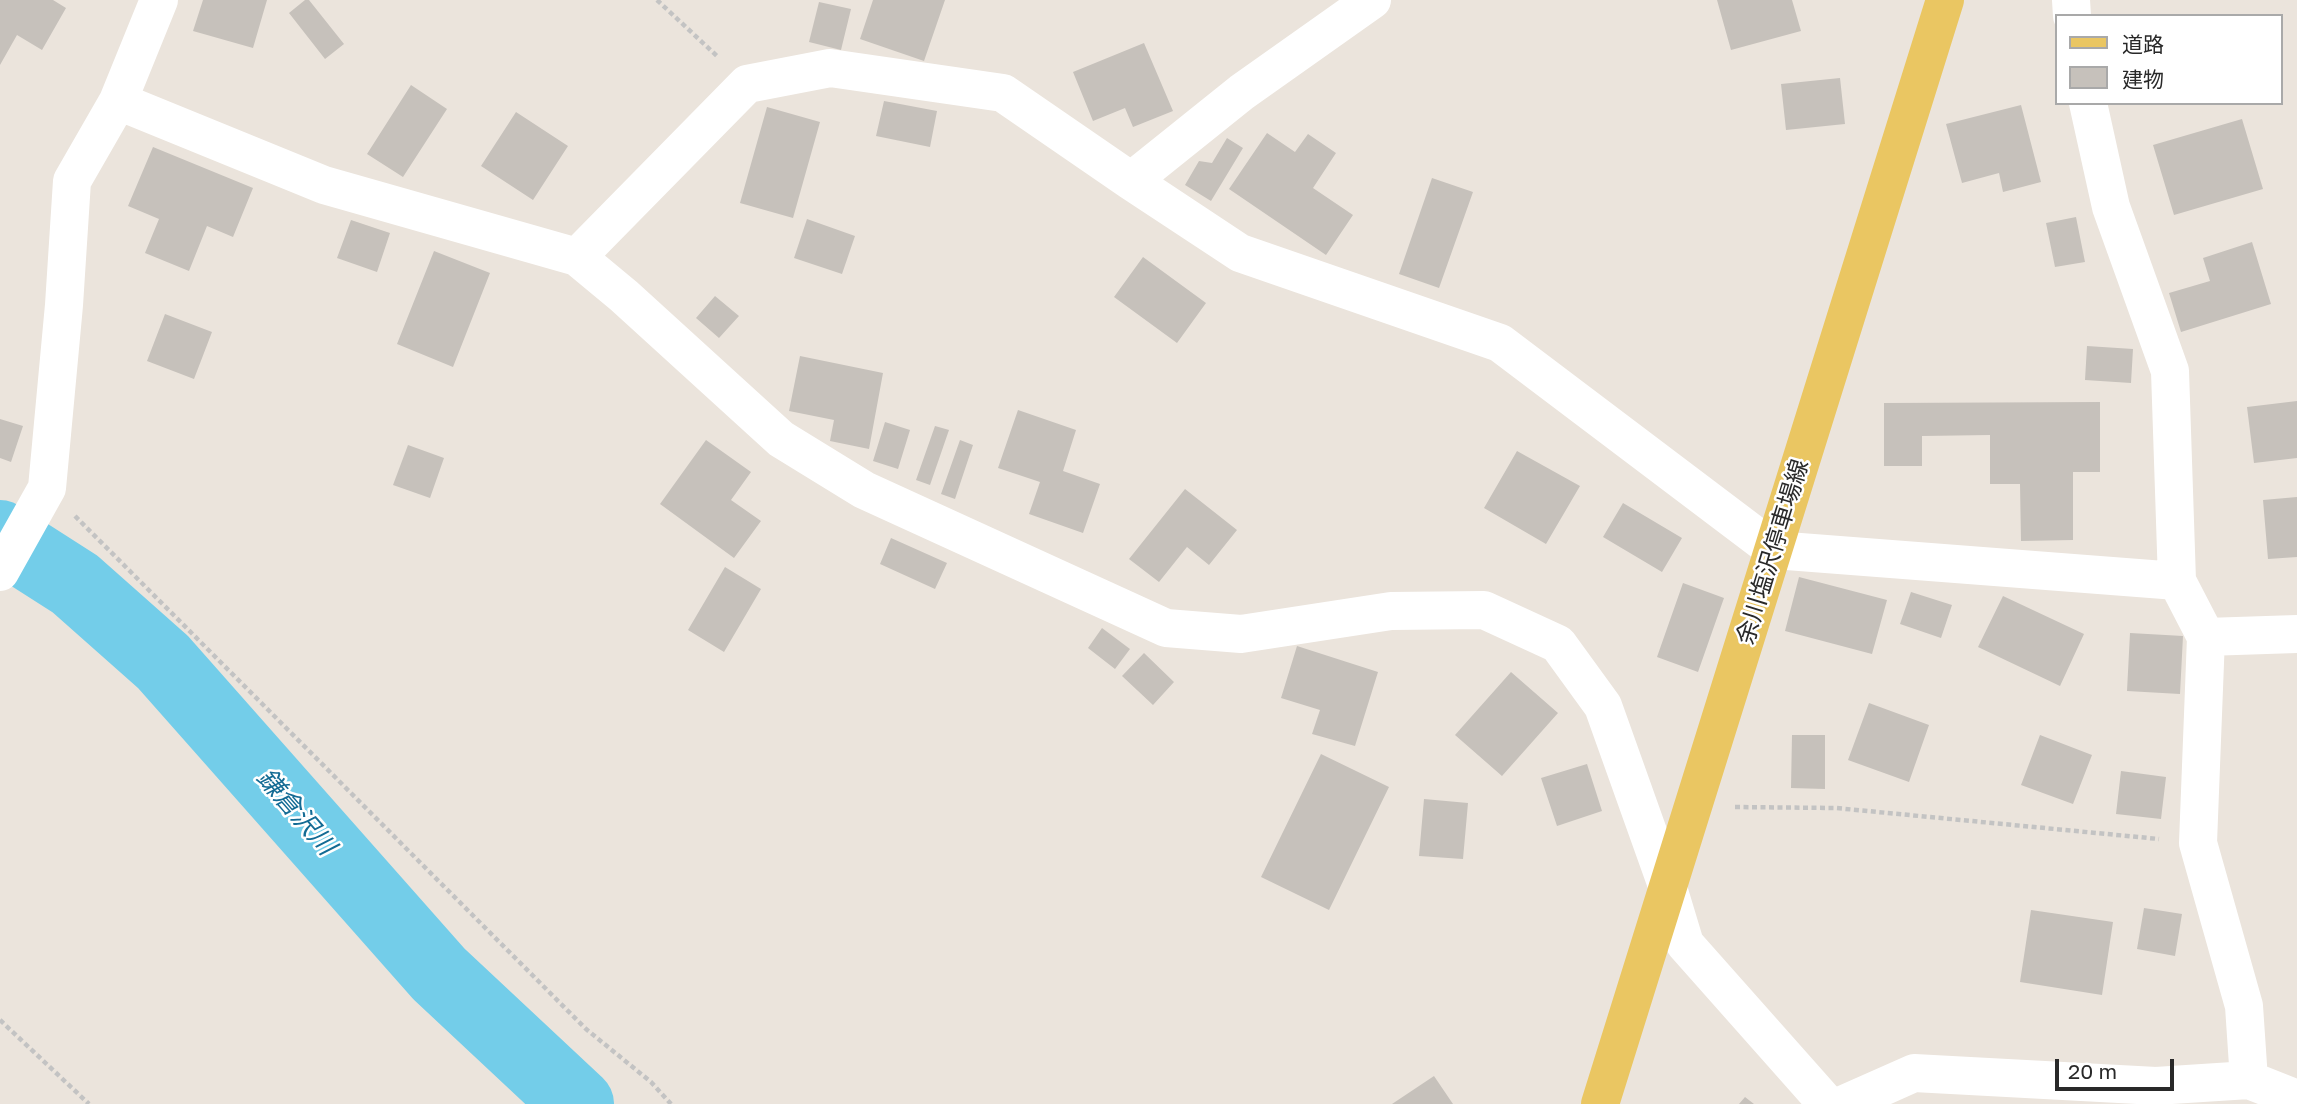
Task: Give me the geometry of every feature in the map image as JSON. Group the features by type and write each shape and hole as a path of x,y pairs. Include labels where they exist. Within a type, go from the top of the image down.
{"main road":[{"name":"余川塩沢停車場線","path":"1600,1104 1669,891 1945,0"}],"street":[{"path":"0,572 47,488 72,181 118,101 159,0"},
{"path":"1131,181 1242,93 1372,0"},
{"path":"577,257 747,84 830,68 1003,93 1240,253 1500,343 1774,550 2177,581"},
{"path":"118,101 324,185 577,257 624,296 781,439 864,490 1166,628 1241,634 1391,611 1484,610 1558,644 1603,706 1669,891 1685,944 1827,1104"},
{"path":"2088,105 2111,207 2170,371 2177,581 2206,637 2198,843 2244,1006 2249,1080"},
{"path":"2206,637 2297,634"},
{"path":"1844,1104 1914,1073 2156,1086 2249,1080 2297,1099"}],"path":[{"path":"657,0 747,84"},
{"path":"47,488 586,1029 651,1082 671,1104"},
{"path":"1695,806 1836,808 2198,843"},
{"path":"0,1020 89,1104"}],"building":[{"path":"0,0 53,0 66,8 42,50 17,35 0,65"},
{"path":"203,0 267,0 253,48 193,31"},
{"path":"305,0 309,0 344,44 325,59 289,13"},
{"path":"873,0 945,0 924,61 860,39"},
{"path":"1717,0 1792,0 1801,31 1731,50"},
{"path":"819,2 851,9 841,50 809,42"},
{"path":"1144,43 1173,111 1133,127 1125,108 1093,121 1073,72"},
{"path":"1840,78 1845,124 1786,130 1781,84"},
{"path":"411,85 447,109 403,177 367,154"},
{"path":"884,101 937,111 930,147 876,136"},
{"path":"2021,105 2041,182 2003,192 1999,173 1962,183 1946,124"},
{"path":"767,107 820,122 793,218 740,203"},
{"path":"516,112 568,146 533,200 481,166"},
{"path":"2242,119 2263,189 2174,215 2153,145"},
{"path":"1267,133 1295,152 1308,134 1336,153 1313,188 1353,215 1326,255 1229,189"},
{"path":"1227,138 1243,148 1211,201 1185,185 1199,161 1212,163"},
{"path":"153,147 253,188 233,237 207,226 189,271 145,253 159,219 128,206"},
{"path":"1432,178 1473,192 1439,288 1399,274"},
{"path":"2076,217 2085,262 2055,267 2046,223"},
{"path":"807,219 855,236 842,274 794,258"},
{"path":"351,220 390,233 377,272 337,258"},
{"path":"2252,242 2271,304 2181,332 2169,293 2210,281 2203,258"},
{"path":"434,251 490,273 453,367 397,344"},
{"path":"1143,257 1206,303 1177,343 1114,297"},
{"path":"715,296 739,316 719,338 696,318"},
{"path":"165,314 212,332 194,379 147,361"},
{"path":"2087,346 2133,349 2131,383 2085,380"},
{"path":"800,356 883,373 869,449 830,441 834,420 789,411"},
{"path":"2297,401 2297,458 2254,463 2247,407"},
{"path":"2100,402 2100,472 2073,472 2073,540 2021,541 2020,484 1990,484 1990,435 1922,436 1922,466 1884,466 1884,403"},
{"path":"1018,410 1076,430 1063,471 1100,484 1083,533 1029,514 1040,482 998,468"},
{"path":"0,419 23,426 11,462 0,458"},
{"path":"885,422 910,430 898,469 873,461"},
{"path":"935,426 949,430 930,485 916,480"},
{"path":"706,440 751,472 731,500 761,521 734,558 660,504"},
{"path":"960,440 973,445 955,499 941,494"},
{"path":"408,445 444,458 430,498 393,485"},
{"path":"1517,451 1580,486 1546,544 1484,508"},
{"path":"1185,489 1237,530 1209,565 1187,547 1159,582 1129,559"},
{"path":"2297,497 2297,557 2268,559 2263,500"},
{"path":"1623,503 1682,538 1662,572 1603,537"},
{"path":"891,538 947,563 935,589 880,564"},
{"path":"725,567 761,589 724,652 688,630"},
{"path":"1799,577 1887,600 1872,654 1785,631"},
{"path":"1683,583 1724,598 1698,672 1657,657"},
{"path":"1911,592 1952,605 1941,638 1900,624"},
{"path":"2003,596 2084,634 2060,686 1978,647"},
{"path":"1102,628 1130,649 1115,669 1088,648"},
{"path":"2130,633 2183,636 2180,694 2127,691"},
{"path":"1297,646 1378,672 1355,746 1312,734 1320,710 1281,698"},
{"path":"1144,653 1174,682 1153,705 1122,676"},
{"path":"1511,672 1558,713 1502,776 1455,735"},
{"path":"1869,703 1929,725 1909,782 1848,760"},
{"path":"1792,735 1825,735 1825,789 1791,788"},
{"path":"2040,735 2092,755 2073,804 2021,785"},
{"path":"1321,754 1389,787 1329,910 1261,877"},
{"path":"1587,764 1602,811 1557,826 1541,778"},
{"path":"2121,771 2166,777 2161,819 2116,814"},
{"path":"1424,799 1468,803 1463,859 1419,856"},
{"path":"2144,908 2182,914 2175,956 2137,949"},
{"path":"2031,910 2113,922 2102,995 2020,982"},
{"path":"1434,1076 1453,1104 1392,1104"},
{"path":"1745,1097 1754,1104 1739,1104"}],"waterway":[{"name":"鎌倉沢川","path":"0,536 75,584 163,662 439,974 578,1104"}]}
